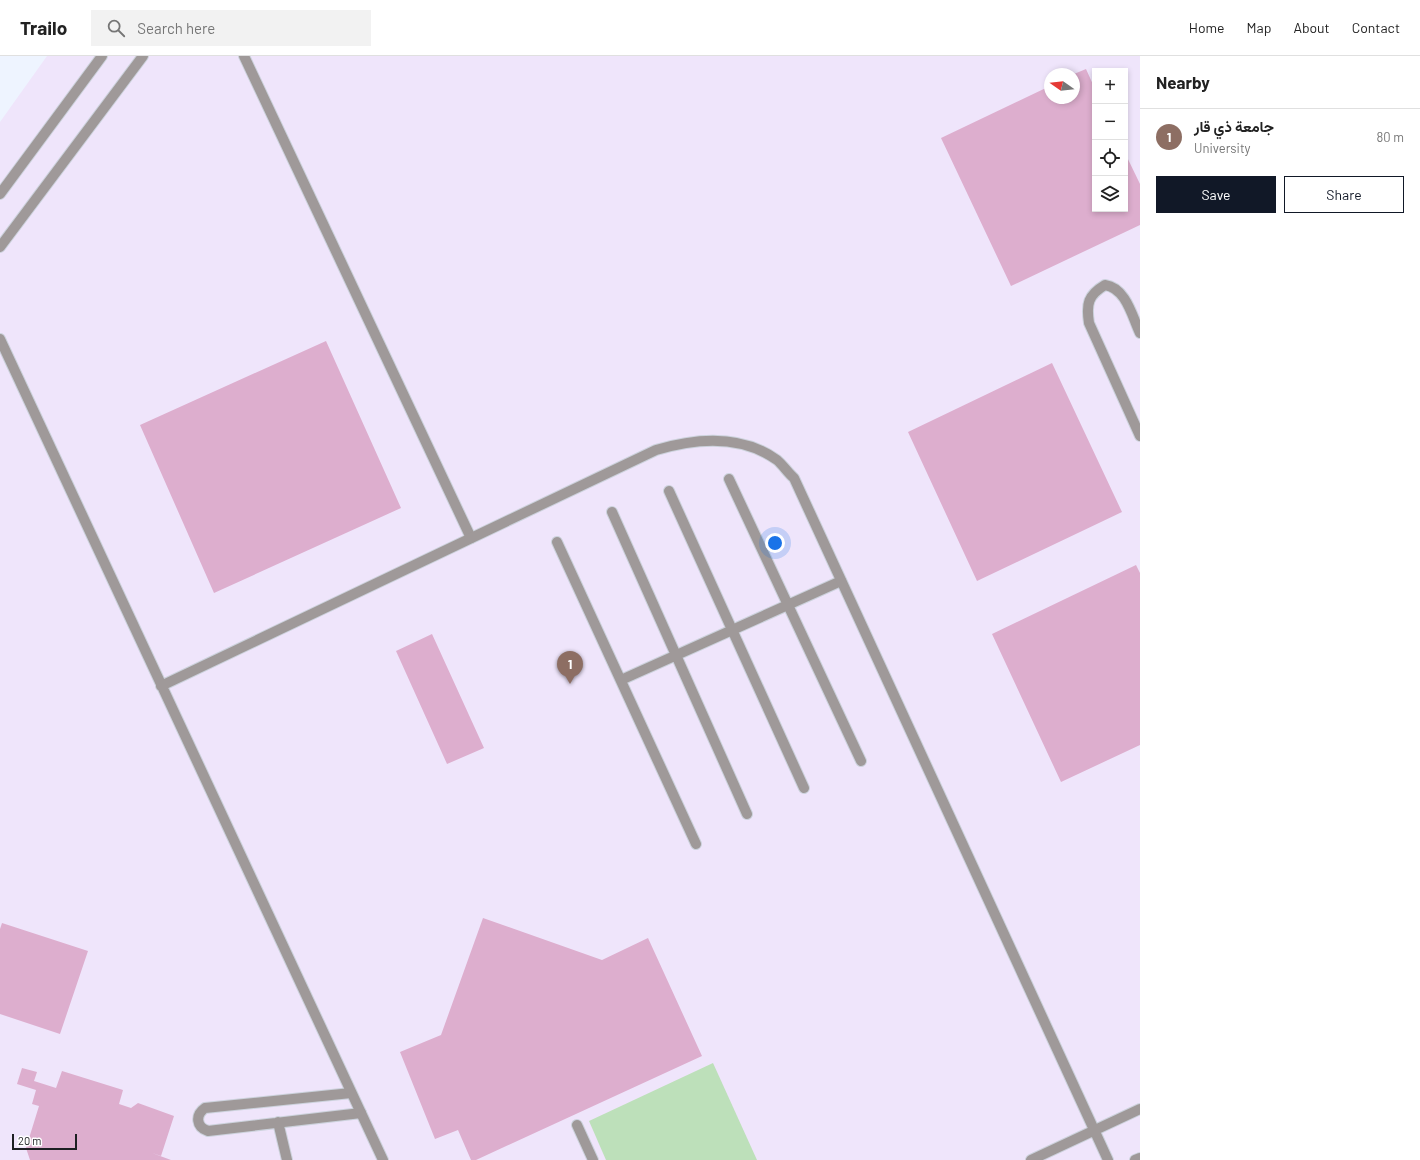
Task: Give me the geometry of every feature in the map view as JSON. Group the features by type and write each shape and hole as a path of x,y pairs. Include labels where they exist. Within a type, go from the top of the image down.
{"street":[{"path":"0,194 102,56"},
{"path":"0,247 143,56"},
{"path":"244,56 472,538"},
{"path":"1139,431 1089,323 1087,310 1090,297 1105,285 1113,286 1119,290 1140,333"},
{"path":"0,339 382,1160"},
{"path":"162,686 656,450 697,441 719,440 739,443 759,450 778,461 794,478 1108,1160"},
{"path":"729,479 861,761"},
{"path":"669,491 804,788"},
{"path":"612,512 747,814"},
{"path":"557,542 696,844"},
{"path":"621,680 841,581"},
{"path":"351,1093 204,1108 198,1117 200,1126 208,1131 361,1113"},
{"path":"1031,1160 1140,1110"},
{"path":"278,1122 287,1160"},
{"path":"577,1125 592,1160"},
{"path":"1135,1160 1140,1158"}],"shaded area":[{"path":"47,56 1140,56 1140,1160 0,1160 0,122"}],"green space":[{"path":"713,1063 757,1160 606,1160 589,1121"}],"building":[{"path":"1086,69 1092,82 1092,212 1128,212 1128,159 1140,184 1140,225 1011,286 941,138 1044,89 1044,104 1080,104 1080,72"},
{"path":"326,341 401,508 214,593 140,425"},
{"path":"1052,363 1122,512 977,581 908,432"},
{"path":"1136,565 1140,573 1140,745 1061,782 992,634"},
{"path":"432,634 484,748 447,764 396,651"},
{"path":"483,918 602,960 648,938 702,1056 476,1160 471,1160 458,1130 435,1139 400,1052 441,1035"},
{"path":"2,923 88,951 60,1034 0,1014 0,929"},
{"path":"22,1068 37,1072 34,1081 56,1088 62,1071 123,1090 119,1104 131,1108 138,1103 174,1116 161,1156 152,1153 171,1160 30,1160 26,1148 39,1106 32,1104 36,1090 17,1084"}],"place":[{"name":"جامعة ذي قار","path":"570,684"}]}
